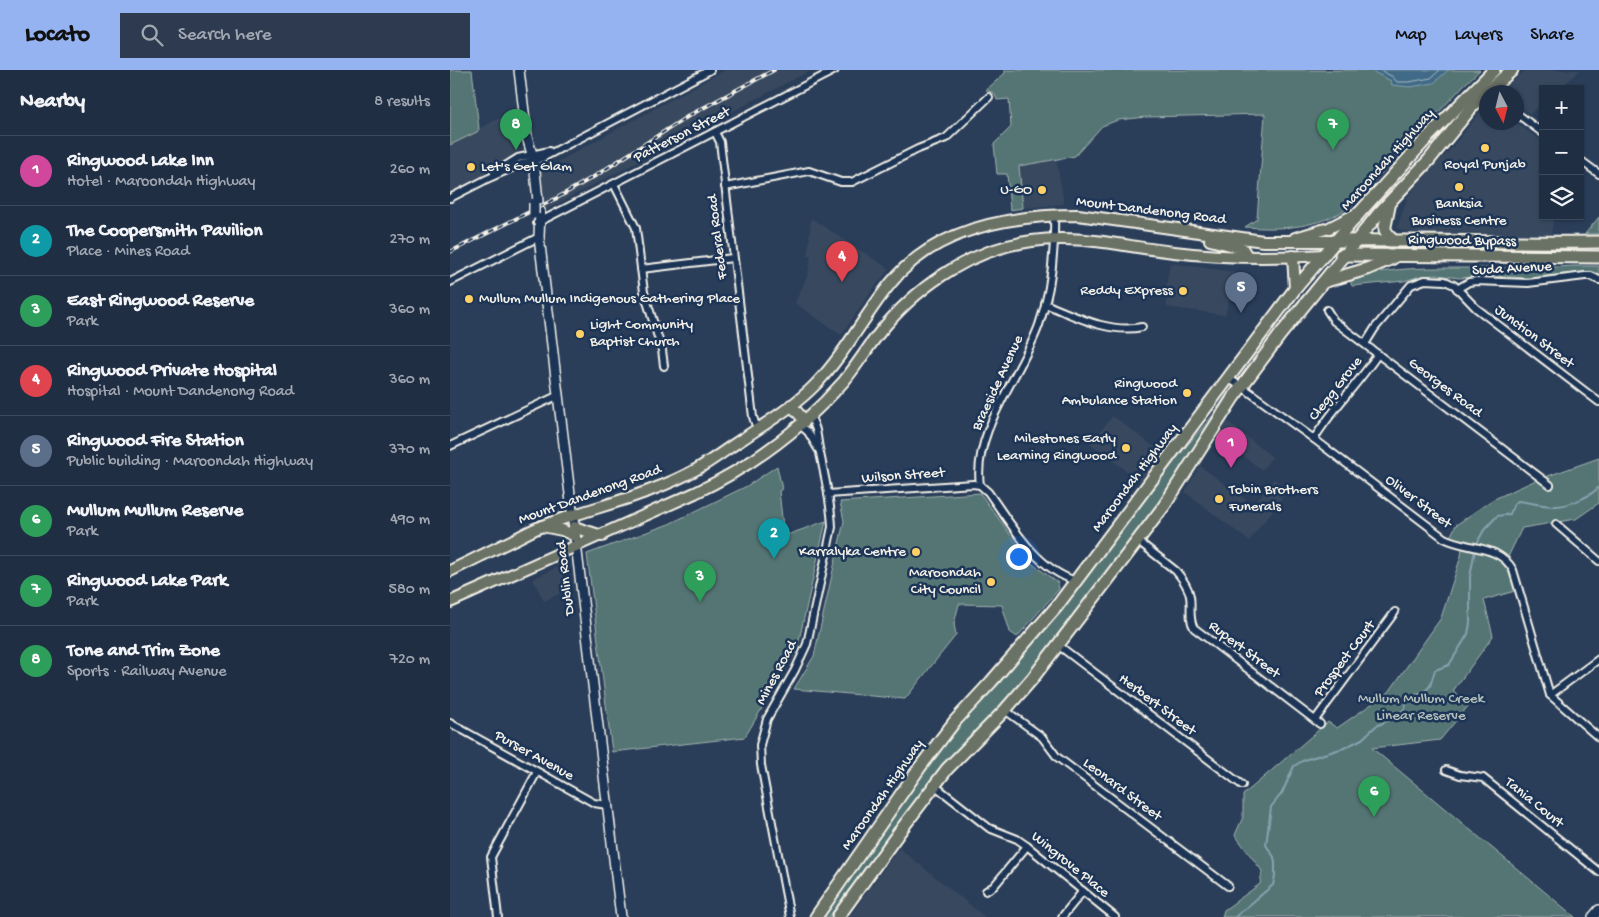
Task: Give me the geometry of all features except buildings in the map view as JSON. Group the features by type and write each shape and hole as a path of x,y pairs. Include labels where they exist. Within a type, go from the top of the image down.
{"highway":[{"name":"Maroondah Highway","path":"1488,85 1494,70"},
{"name":"Maroondah Highway","path":"1492,85 1512,70"},
{"name":"Maroondah Highway","path":"816,917 920,767 955,721 1057,606 1295,289 1362,210 1428,137 1479,96"},
{"name":"Maroondah Highway","path":"838,917 934,785 960,754 1006,710 1164,506 1207,436 1241,386 1280,335 1344,255 1479,99"},
{"path":"1428,137 1439,147"},
{"path":"1390,202 1385,230 1392,240"},
{"name":"Ringwood Bypass","path":"1336,241 1599,242"},
{"name":"Ringwood Bypass","path":"1324,255 1599,257"},
{"path":"1322,282 1367,269 1399,255"}],"main road":[{"name":"Dublin Road","path":"519,70 621,917"},
{"path":"1284,242 1329,228 1362,210"},
{"name":"Mount Dandenong Road","path":"450,571 542,526 638,496 697,469 791,406 815,385 833,365 891,283 914,260 933,247 964,232 1002,222 1054,215 1093,216 1207,236 1284,242 1336,241"},
{"path":"1200,254 1209,248 1207,236 1242,248 1247,256"},
{"path":"450,602 602,536 722,480 765,453 805,421 844,381 884,328 907,302 950,270 983,254 1031,241 1055,239 1101,241 1173,252 1200,254 1247,256 1324,255"},
{"path":"1293,256 1295,289"},
{"path":"791,406 805,421"},
{"path":"542,526 602,536"},
{"path":"1593,917 1599,910"}],"street":[{"path":"450,198 486,179 512,161 530,158 560,148 710,70"},
{"name":"Patterson Street","path":"537,217 614,184 835,70"},
{"path":"725,187 809,172 841,182 852,182 918,149 946,138 989,97"},
{"path":"1524,119 1539,130"},
{"name":"Federal Road","path":"715,132 720,142 753,417 757,429"},
{"path":"1584,163 1599,174"},
{"path":"614,184 636,228 646,299 662,350 664,366"},
{"name":"Braeside Avenue","path":"980,485 978,470 992,422 1038,327 1045,304 1055,239 1054,215"},
{"path":"450,282 539,237"},
{"path":"641,269 733,258"},
{"name":"Suda Avenue","path":"1457,289 1469,282 1528,283 1585,276 1591,276 1599,280"},
{"path":"1365,344 1375,328 1411,285 1421,281 1439,280 1450,282 1457,289"},
{"name":"Junction Street","path":"1457,289 1476,308 1599,402"},
{"path":"1045,304 1093,323 1127,328 1142,327"},
{"name":"Georges Road","path":"1327,310 1334,320 1550,485"},
{"name":"Clegg Grove","path":"1314,439 1329,415 1362,378 1378,354"},
{"name":"Oliver Street","path":"1228,378 1314,439 1444,538 1498,554 1508,562 1513,570 1550,695"},
{"path":"450,446 559,395"},
{"name":"Mines Road","path":"790,917 761,765 760,744 767,719 795,670 807,644 832,527 832,512 819,450 818,434 805,421"},
{"name":"Mines Road","path":"805,421 808,432 819,450"},
{"path":"980,485 988,492 1036,555 1065,578 1076,581"},
{"name":"Wilson Street","path":"828,494 980,485"},
{"path":"1556,524 1599,561"},
{"name":"Rupert Street","path":"1137,540 1181,577 1189,592 1190,619 1194,628 1317,722"},
{"name":"Prospect Court","path":"1317,722 1395,612"},
{"name":"Herbert Street","path":"1058,645 1242,785"},
{"path":"1599,659 1550,695 1599,738"},
{"name":"Leonard Street","path":"1006,710 1042,737 1057,757 1228,886"},
{"name":"Purser Avenue","path":"450,723 594,803 607,805"},
{"name":"Tania Court","path":"1446,770 1460,775 1483,778 1599,872"},
{"path":"498,917 491,857 537,772"},
{"name":"Wingrove Place","path":"934,785 989,828 1017,839 1027,846 1115,917"},
{"path":"986,891 994,886 1027,846"},
{"path":"1062,917 1083,891"},
{"name":"Mines Road","path":"789,908 794,917"}],"shaded area":[{"path":"725,70 811,70 544,211 541,171"},
{"path":"1526,70 1580,70 1563,85 1539,85 1539,106 1530,114 1524,109 1524,85 1507,85"},
{"path":"514,110 519,154 487,171 481,178 450,194 450,145"},
{"path":"1479,114 1479,130 1524,129 1539,139 1539,220 1553,220 1551,234 1427,234 1403,231 1397,228 1408,196 1438,160 1446,155"},
{"path":"1056,158 1064,204 1023,208 1019,166"},
{"path":"811,218 889,269 841,335 795,303 808,274 811,256 808,256"},
{"path":"1170,263 1234,272 1225,315 1167,307 1165,294"},
{"name":"Milestones Early Learning Ringwood","path":"1113,416 1161,452 1141,482 1090,443"},
{"path":"1227,421 1272,457 1262,470 1217,436"},
{"name":"Tobin Brothers Funerals","path":"1200,466 1253,505 1274,479 1288,490 1249,541 1185,492"},
{"path":"569,562 573,587 544,601 533,579"},
{"path":"899,848 985,917 849,917"}],"green space":[{"path":"450,70 472,70 479,129 477,132 450,145"},
{"path":"1005,70 1480,70 1351,206 1326,219 1313,223 1273,228 1245,227 1257,219 1265,114 1147,117 1118,120 1102,126 1075,156 1019,166 1023,208 1010,210 1007,174 997,174 994,144 1011,127 1009,99 997,100 994,93 986,90 1005,73"},
{"path":"1599,217 1599,234 1585,234"},
{"path":"1328,265 1330,266 1278,327 1292,308"},
{"path":"1599,266 1599,275 1597,273 1531,278 1491,276 1459,278 1437,275 1421,276 1404,281 1352,286 1350,280 1391,270 1405,269"},
{"path":"1228,392 1230,393 1168,492 1048,651 849,889 829,917 822,917 930,762 959,724 1078,589 1180,454 1212,416"},
{"path":"1599,458 1599,503 1576,519 1522,528 1508,557 1497,549 1450,537 1456,525 1492,500 1534,481"},
{"path":"777,466 782,489 779,491 784,536 826,521 797,649 745,737 612,752 587,554 669,524 747,486"},
{"path":"980,493 1030,562 1058,583 1059,589 1017,637 1010,632 1002,605 959,604 954,624 956,635 905,699 794,689 814,656 844,521 840,502"},
{"name":"Mullum Mullum Creek Linear Reserve","path":"1462,548 1484,553 1503,563 1515,591 1484,600 1493,636 1453,691 1469,705 1440,740 1372,748 1575,917 1222,917 1224,910 1260,884 1262,871 1235,835 1243,817 1243,795 1328,722 1337,728 1389,692 1441,618"}],"water":[{"path":"1370,70 1448,70 1434,83 1410,87 1392,85 1391,81"}],"waterway":[{"path":"1235,917 1273,885 1275,876 1274,857 1266,845 1271,807 1282,793 1294,766 1304,760 1344,748 1362,739 1376,726 1398,716 1413,696 1423,693 1430,686 1435,670 1449,665 1468,634 1470,623 1470,577 1474,555 1484,530 1497,516 1510,514 1514,504 1518,501 1557,506 1574,502 1599,487"}],"railway":[{"path":"450,252 557,198 690,115 774,70"}],"place":[{"name":"Royal Punjab","path":"1485,148"},
{"name":"Tone and Trim Zone","path":"516,150"},
{"name":"Ringwood Lake Park","path":"1333,150"},
{"name":"Let's Get Glam","path":"471,167"},
{"name":"Banksia Business Centre","path":"1459,187"},
{"name":"U-GO","path":"1042,190"},
{"name":"Ringwood Private Hospital","path":"842,282"},
{"name":"Reddy Express","path":"1183,291"},
{"name":"Mullum Mullum Indigenous Gathering Place","path":"469,299"},
{"name":"Ringwood Fire Station","path":"1241,313"},
{"name":"Light Community Baptist Church","path":"580,334"},
{"name":"Ringwood Ambulance Station","path":"1187,393"},
{"name":"Milestones Early Learning Ringwood","path":"1126,448"},
{"name":"Ringwood Lake Inn","path":"1231,468"},
{"name":"Tobin Brothers Funerals","path":"1219,499"},
{"name":"Karralyka Centre","path":"916,552"},
{"name":"The Coopersmith Pavilion","path":"774,559"},
{"name":"Maroondah City Council","path":"991,582"},
{"name":"East Ringwood Reserve","path":"700,602"},
{"name":"Mullum Mullum Reserve","path":"1374,817"}]}
